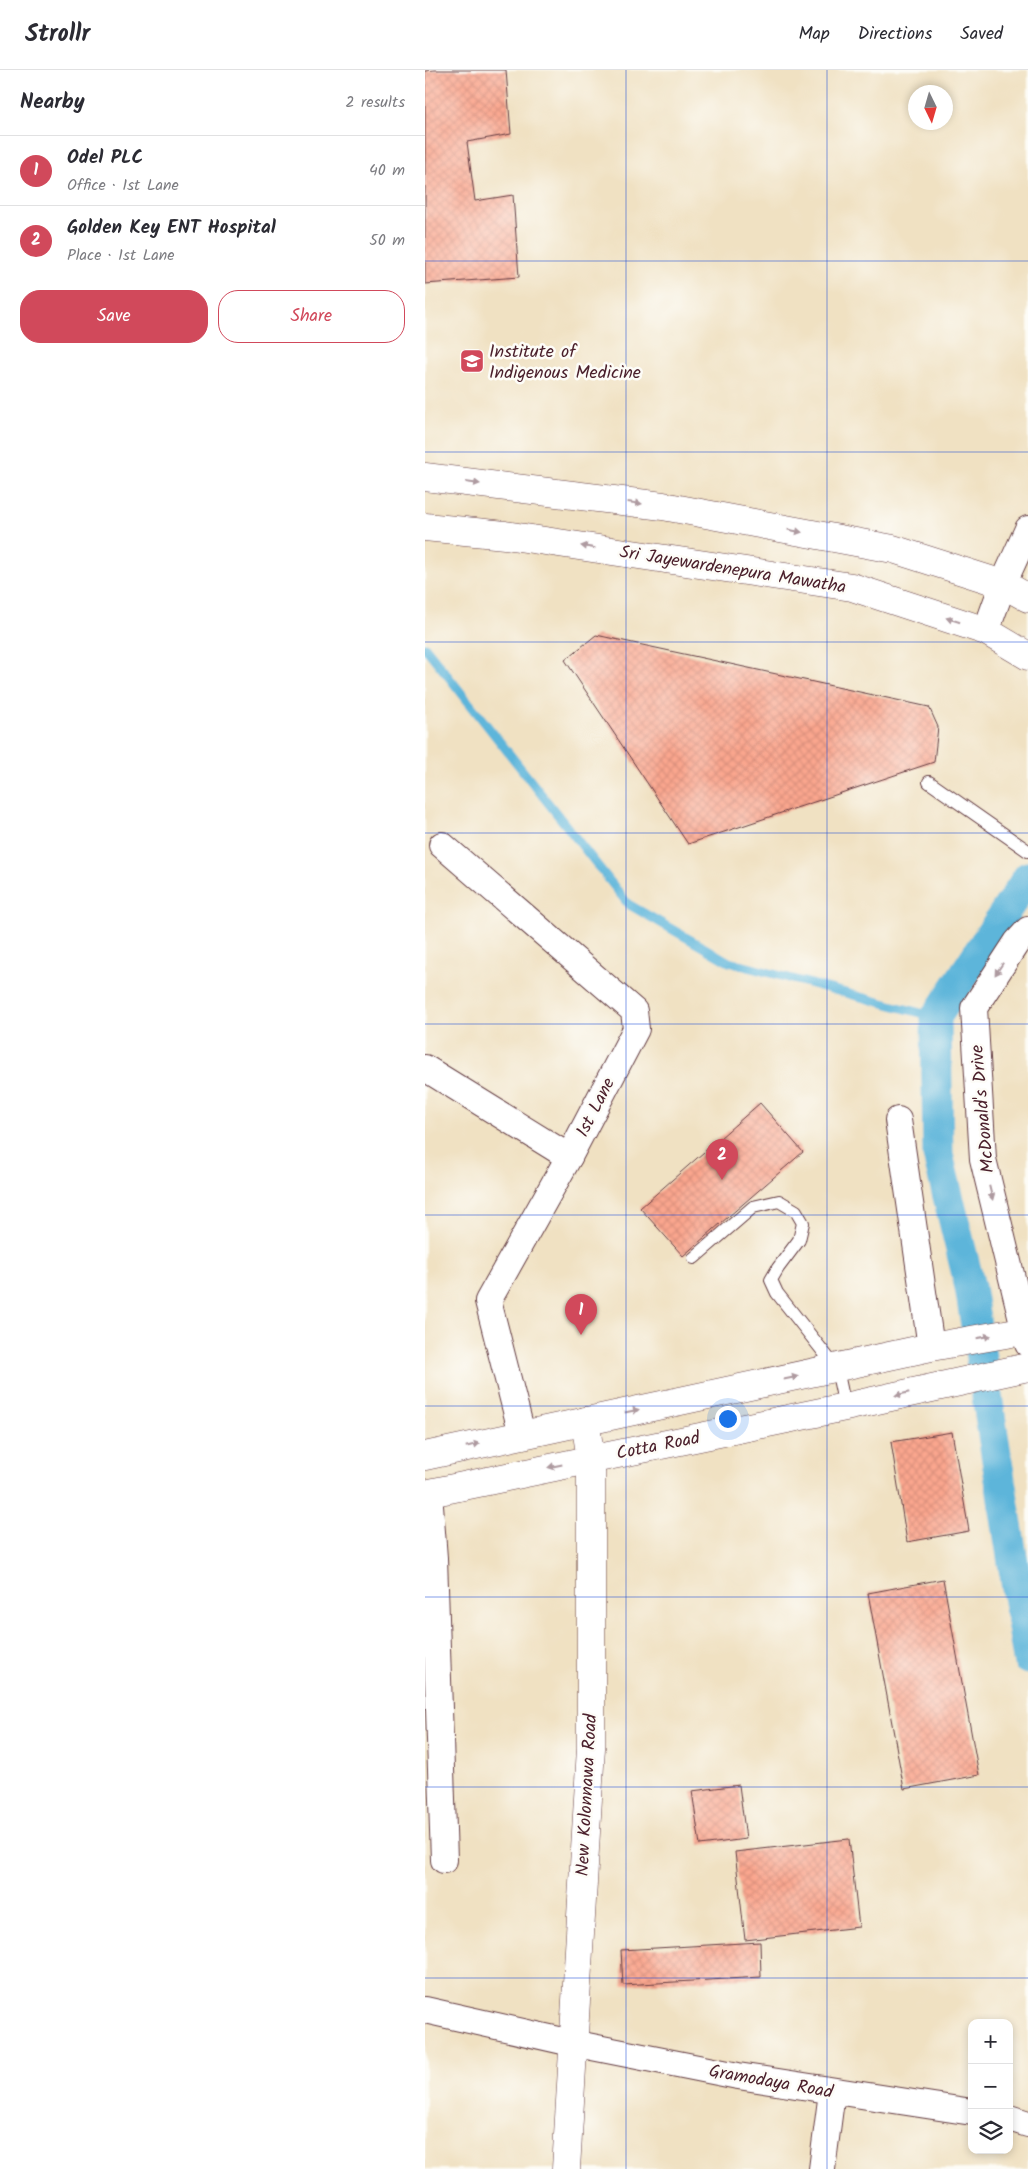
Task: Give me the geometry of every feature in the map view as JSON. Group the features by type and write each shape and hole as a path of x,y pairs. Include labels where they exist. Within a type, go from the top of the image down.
{"main road":[{"path":"425,477 683,510 893,550 1003,584 1028,598"},
{"name":"Sri Jayewardenepura Mawatha","path":"425,527 505,535 853,587 986,631 1028,656"},
{"path":"425,1456 937,1346 1027,1335"},
{"name":"Cotta Road","path":"427,1493 845,1407 1028,1367"},
{"name":"New Kolonnawa Road","path":"566,2169 591,1748 591,1459 585,1421"}],"street":[{"path":"986,631 1003,584 1028,529"},
{"name":"1st Lane","path":"442,845 635,1011 636,1029 569,1157 488,1301 522,1434"},
{"name":"McDonald's Drive","path":"1024,940 974,1008 983,1159 1027,1335"},
{"path":"425,1068 569,1157"},
{"path":"898,1120 937,1346"},
{"path":"427,1493 434,1558 444,1860"},
{"name":"Gramodaya Road","path":"425,2010 572,2043 738,2076 832,2092 968,2111"},
{"path":"821,2169 832,2092"},
{"path":"1013,2119 1028,2124"}],"lane":[{"path":"929,782 1012,842 1028,851"},
{"path":"694,1258 753,1207 779,1201 796,1210 803,1223 799,1240 771,1280 777,1293 837,1369 845,1407"}],"building":[{"path":"506,70 511,134 467,142 475,201 513,195 519,277 425,284 425,71"},
{"path":"596,635 929,707 938,727 934,762 688,844 565,660"},
{"path":"760,1103 803,1152 683,1256 640,1208"},
{"path":"952,1432 969,1531 907,1542 891,1442"},
{"path":"943,1579 979,1775 904,1789 868,1593"},
{"path":"739,1785 746,1839 700,1845 692,1791"},
{"path":"849,1839 859,1927 745,1940 735,1852"},
{"path":"760,1942 761,1977 623,1985 621,1950"}],"waterway":[{"path":"425,647 628,904 729,962 936,1017"},
{"path":"1028,877 936,1017 938,1155 970,1287 1028,1659"}],"place":[{"name":"Institute of Indigenous Medicine","path":"472,361"},
{"name":"Golden Key ENT Hospital","path":"722,1180"},
{"name":"Odel PLC","path":"581,1335"}]}
